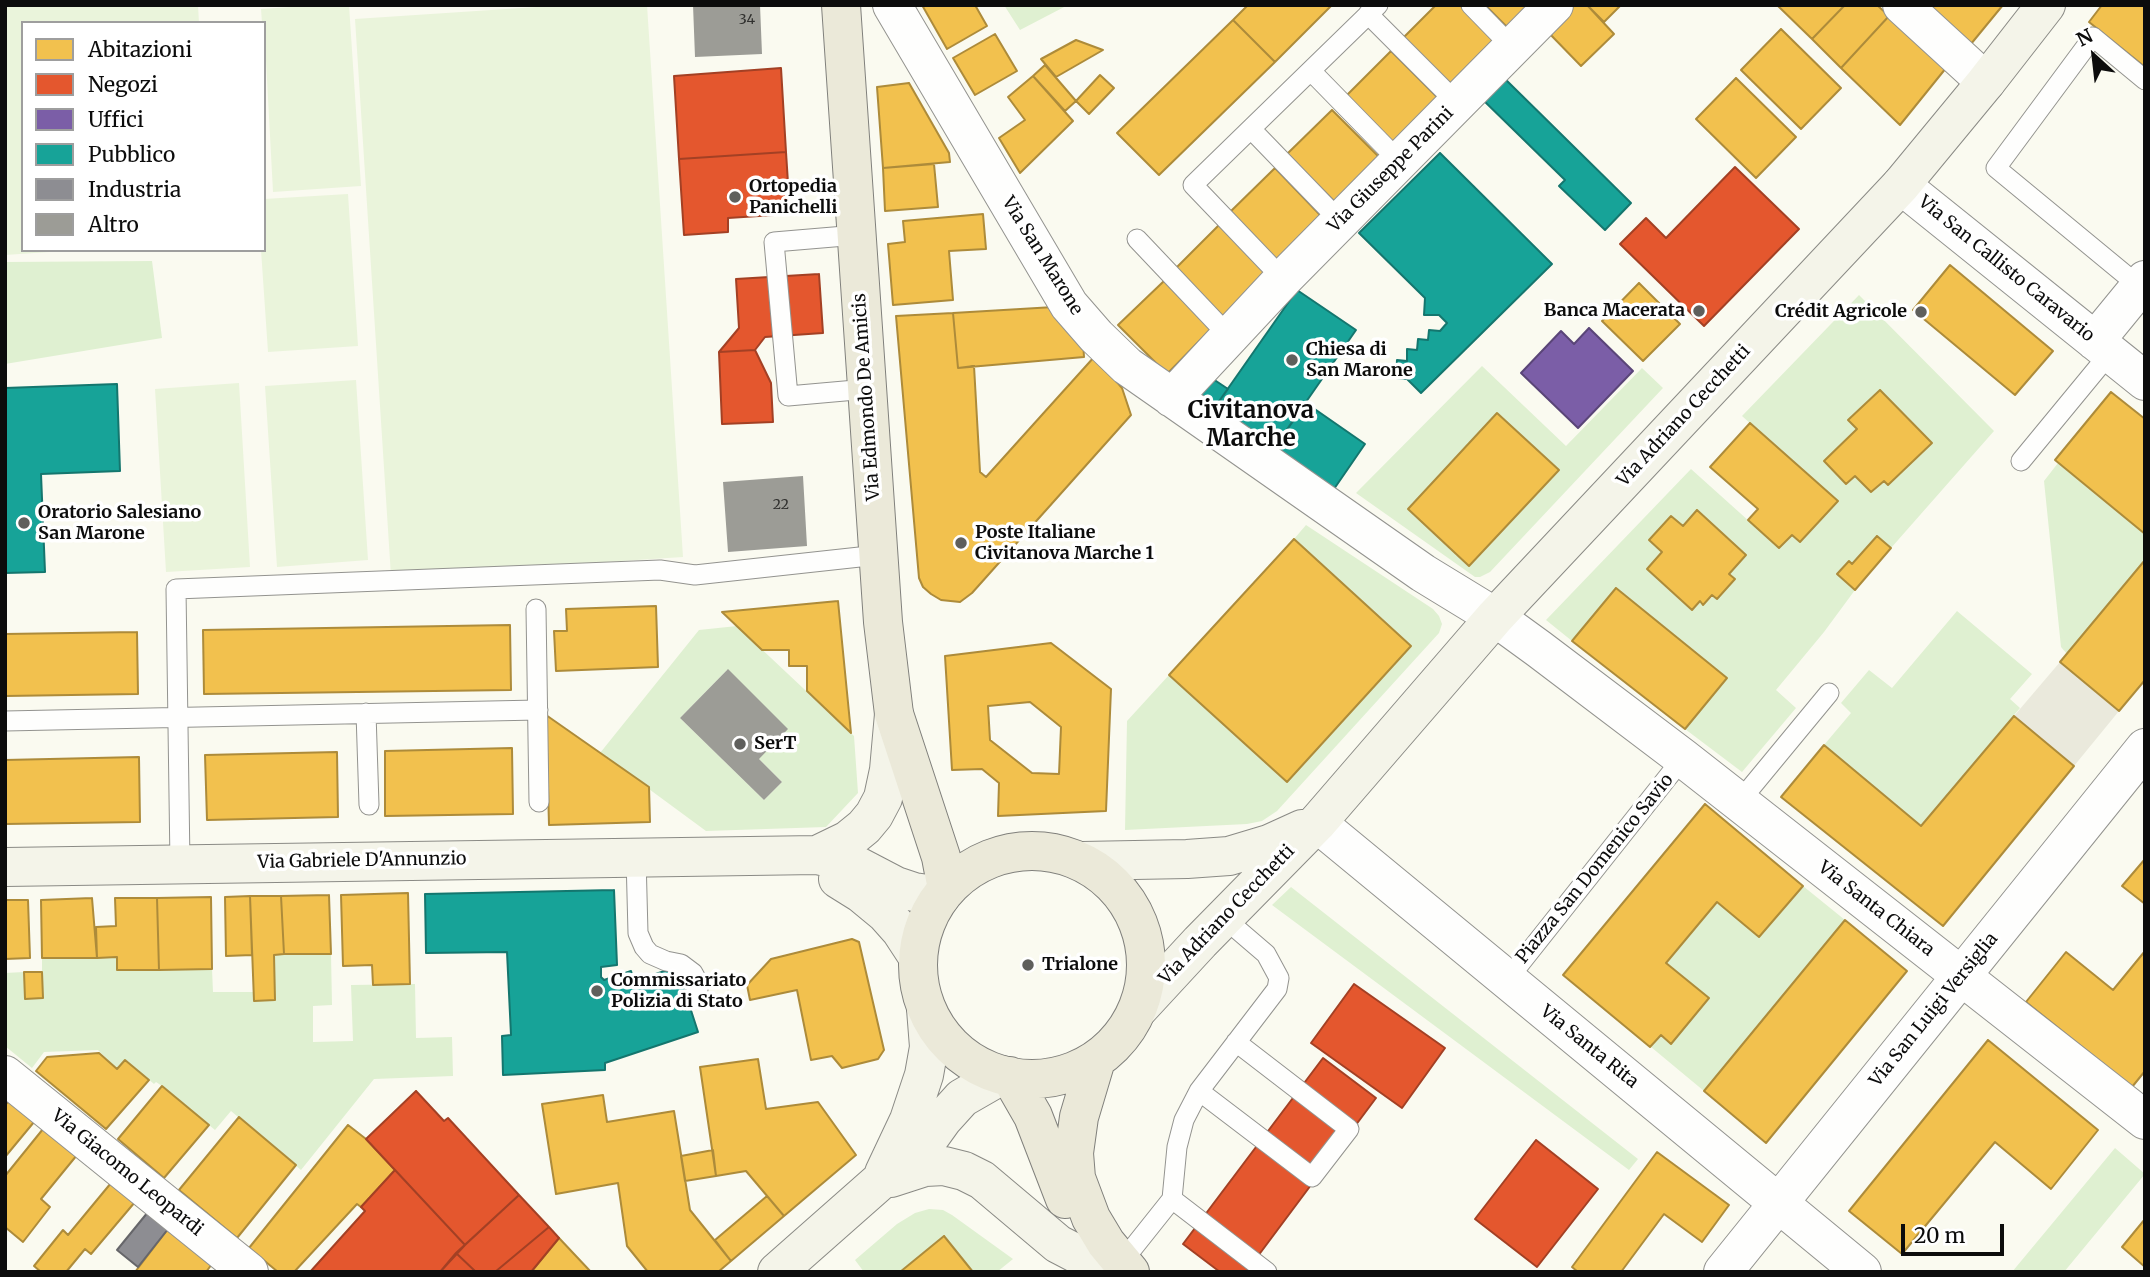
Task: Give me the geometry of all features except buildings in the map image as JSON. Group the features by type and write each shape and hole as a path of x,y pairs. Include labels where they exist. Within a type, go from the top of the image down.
{"main road":[{"name":"Via Edmondo De Amicis","path":"841,5 883,622 894,714 941,857 944,893"},
{"name":"Via Adriano Cecchetti","path":"1139,1008 1317,823 1495,617 1902,185 2046,5"},
{"name":"Via Gabriele D'Annunzio","path":"817,855 848,840 864,827 883,798 889,770 894,714"},
{"name":"Via Edmondo De Amicis","path":"916,785 946,821 965,837 984,848 1008,853"},
{"name":"Via Adriano Cecchetti","path":"1082,862 1229,856 1269,844 1317,823"},
{"path":"879,1182 909,1120 924,1075 929,1047 918,957 921,936 930,914 955,880 977,865 1008,853 1049,851 1082,862 1105,876 1127,899 1141,927 1147,973 1139,1008 1126,1030 1096,1060 1075,1071 1054,1077 1030,1079 1006,1076 969,1060 953,1047 939,1031 926,1009"},
{"name":"Via Gabriele D'Annunzio","path":"5,867 817,855 852,863 896,886 914,892 944,893"},
{"name":"Via Gabriele D'Annunzio","path":"719,856 785,863 814,869 841,880 885,913 918,957"},
{"path":"1096,1060 1079,1117 1074,1165 1091,1218 1120,1269"},
{"path":"777,1272 926,1144 962,1098 1006,1076"},
{"path":"1006,1076 1033,1116 1065,1199 1088,1242 1120,1269"},
{"path":"879,1182 925,1167 944,1166 964,1171 982,1180 1058,1244 1120,1269"}],"street":[{"name":"Via San Marone","path":"892,5 1069,304 1096,336 1127,366 1172,398 1423,573 1495,617"},
{"name":"Via Giuseppe Parini","path":"1172,398 1228,335 1554,5"},
{"path":"1902,5 1986,82"},
{"name":"Via San Callisto Caravario","path":"1902,185 2145,381"},
{"path":"2103,347 2142,283"},
{"name":"Via Santa Chiara","path":"1495,617 1683,758 2145,1120"},
{"name":"Via San Luigi Versiglia","path":"1723,1272 2145,748"},
{"name":"Via Santa Rita","path":"1317,823 1862,1272"},
{"name":"Via Giacomo Leopardi","path":"5,1075 249,1272"}],"lane":[{"path":"1471,5 1512,47"},
{"path":"1283,279 1192,185 1373,10 1457,103"},
{"path":"2142,283 1996,168 2093,37 2145,80"},
{"path":"1311,71 1399,161"},
{"path":"1251,129 1340,221"},
{"path":"857,235 774,242 788,396 867,389"},
{"path":"1137,239 1228,335"},
{"name":"Via San Callisto Caravario","path":"2021,461 2103,347"},
{"path":"180,864 176,589 660,570 695,575 878,555"},
{"path":"536,609 539,802"},
{"path":"1739,802 1829,693"},
{"path":"5,721 538,710"},
{"path":"366,713 369,805"},
{"name":"Piazza San Domenico Savio","path":"1507,979 1683,758"},
{"path":"636,857 638,933 650,954 681,964 693,973 698,982 698,990 688,1000"},
{"path":"1120,1269 1172,1199 1177,1147 1184,1119 1199,1090 1277,989 1279,978 1266,954 1224,918"},
{"path":"1199,1090 1312,1177 1349,1129 1236,1042"},
{"path":"1172,1199 1267,1272"}],"green space":[{"path":"5,5 198,5 199,21 21,21 21,252 49,252 5,255"},
{"path":"349,5 361,186 273,192 266,21 262,21 261,9"},
{"path":"567,5 647,5 683,557 391,576 355,19"},
{"path":"1004,5 1068,5 1020,30"},
{"path":"348,194 358,346 268,352 261,252 266,252 266,199"},
{"path":"152,261 162,338 5,364 5,262"},
{"path":"1859,295 1994,431 1891,548 1877,536 1852,564 1848,562 1837,574 1855,590 1776,690 1796,708 1742,772 1685,729 1726,678 1616,589 1572,641 1546,620 1691,469 1779,548 1792,535 1801,542 1837,501 1742,416","holes":["1880,390 1931,443 1871,492 1855,476 1846,484 1824,461 1857,429 1849,420","1697,511 1746,555 1729,574 1734,579 1704,604 1700,601 1692,610 1662,552 1671,516 1683,526"]},
{"path":"1482,366 1566,446 1642,368 1663,388 1490,572 1480,577 1475,577 1356,493","holes":["1497,413 1469,566 1408,509"]},
{"path":"356,380 368,560 277,567 265,386"},
{"path":"239,383 250,567 166,572 155,389"},
{"path":"2058,463 2145,534 2145,560 2067,654 2061,647 2044,481"},
{"path":"1306,525 1433,609 1442,624 1439,633 1277,811 1262,821 1125,830 1127,721 1169,675 1287,782 1411,646 1294,539"},
{"path":"1957,611 2032,674 2010,699 2020,708 1921,826 1824,745 1851,713 1841,703 1869,670 1892,688"},
{"path":"737,626 854,736 858,793 826,827 706,831 600,753 699,630","holes":["727,670 759,759 782,782 764,800 680,718"]},
{"path":"1803,886 1845,920 1704,1091 1651,1047 1661,1035 1671,1043 1709,998 1666,963 1717,902 1759,937"},
{"path":"1291,887 1638,1159 1629,1170 1272,905"},
{"path":"331,954 332,1005 313,1006 313,1042 353,1041 351,985 415,984 416,1038 452,1037 453,1076 374,1079 301,1170 231,1111 215,1130 126,1060 117,1069 98,1050 44,1052 32,1068 5,1046 5,973 24,972 25,999 42,998 42,958 117,957 117,970 212,969 213,992 253,992 254,1001 275,999 274,955"},
{"path":"2115,1148 2145,1174 2064,1272 2012,1272"},
{"path":"929,1209 943,1210 952,1215 1013,1259 997,1272 973,1272 944,1236 900,1272 864,1272 855,1260 897,1224 915,1213"}],"shaded area":[{"path":"2060,662 2119,711 2074,766 2014,716"}],"place":[{"name":"Ortopedia Panichelli","path":"735,197"},
{"name":"Banca Macerata","path":"1699,311"},
{"name":"Crédit Agricole","path":"1921,312"},
{"name":"Chiesa di San Marone","path":"1292,360"},
{"name":"Oratorio Salesiano San Marone","path":"24,523"},
{"name":"Poste Italiane Civitanova Marche 1","path":"961,543"},
{"name":"SerT","path":"740,744"},
{"name":"Trialone","path":"1028,965"},
{"name":"Commissariato Polizia di Stato","path":"597,991"}],"district":[{"name":"Civitanova Marche","path":"1251,425"}]}
